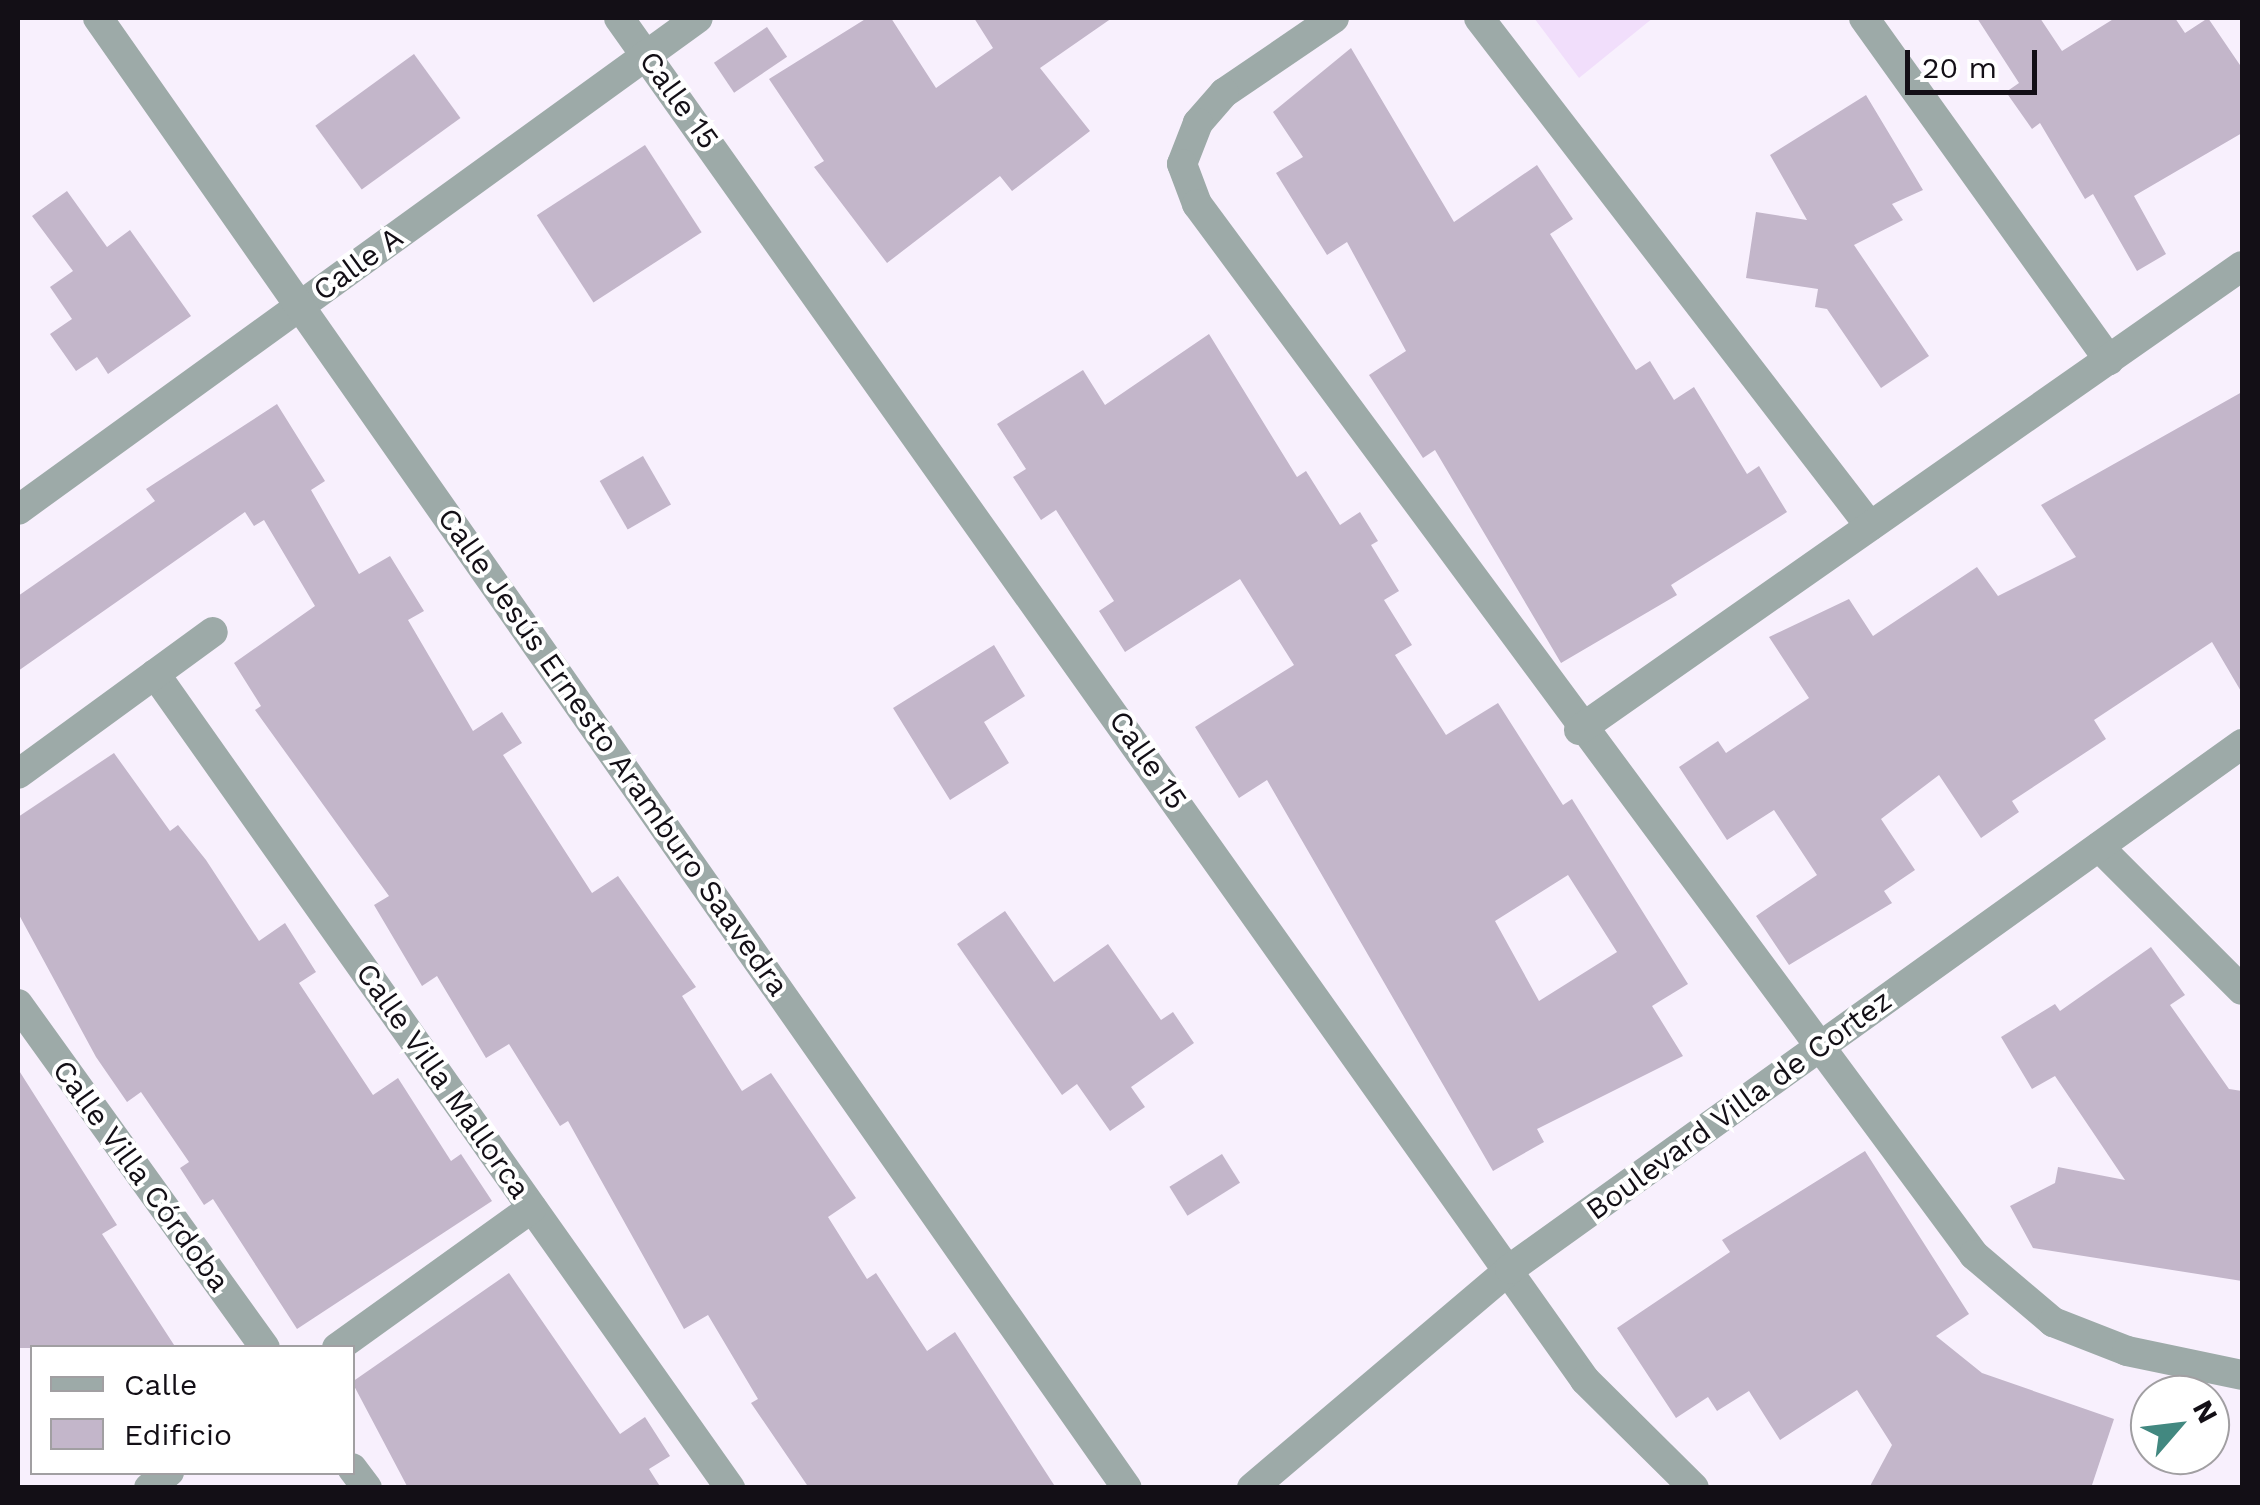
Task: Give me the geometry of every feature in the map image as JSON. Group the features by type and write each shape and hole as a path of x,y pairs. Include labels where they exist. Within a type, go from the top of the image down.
{"street":[{"name":"Calle Jesús Ernesto Aramburo Saavedra","path":"98,18 1126,1488"},
{"name":"Calle 15","path":"619,18 1586,1380 1694,1488"},
{"name":"Calle A","path":"18,510 698,18"},
{"path":"1334,18 1224,93 1198,123 1182,164 1196,204 1310,367 1579,730 1823,1045 1974,1255 2053,1322 2128,1351 2242,1375"},
{"path":"1479,18 1870,526"},
{"path":"1864,18 2108,360"},
{"path":"1579,730 2242,266"},
{"path":"18,774 213,632"},
{"name":"Calle Villa Mallorca","path":"155,674 730,1488"},
{"name":"Boulevard Villa de Cortez","path":"1252,1488 1510,1268 2242,744"},
{"path":"2099,847 2242,990"},
{"name":"Calle Villa Córdoba","path":"18,1004 264,1345"},
{"path":"341,1345 532,1208"}],"shaded area":[{"path":"1534,18 1653,18 1579,78"}],"building":[{"path":"867,18 891,18 936,88 993,48 974,18 1112,18 1040,68 1090,131 1012,191 1000,176 887,263 814,167 824,161 769,79"},
{"path":"1977,18 2040,18 2062,51 2115,18 2175,18 2185,33 2208,18 2242,68 2242,133 2134,196 2166,254 2137,271 2093,194 2085,199 2040,123 2032,129 2006,92 2019,83"},
{"path":"767,27 787,57 734,93 714,63"},
{"path":"1351,48 1454,222 1537,165 1573,219 1550,234 1636,370 1650,361 1674,400 1694,387 1747,474 1759,466 1787,512 1671,585 1677,595 1561,663 1435,450 1423,458 1369,375 1406,351 1347,242 1327,255 1276,173 1303,157 1273,112"},
{"path":"414,54 460,118 362,190 315,126"},
{"path":"1866,95 1923,190 1892,204 1903,220 1854,245 1929,356 1881,388 1827,309 1815,307 1818,289 1746,278 1756,212 1807,220 1770,155"},
{"path":"645,145 702,232 593,302 537,215"},
{"path":"67,191 107,247 130,230 191,316 108,374 97,357 76,371 50,334 72,319 50,287 73,271 32,216"},
{"path":"1209,334 1297,477 1306,471 1340,525 1360,512 1378,541 1371,545 1399,591 1384,600 1412,645 1395,655 1446,735 1498,703 1563,805 1572,799 1688,984 1652,1006 1683,1056 1537,1129 1544,1142 1493,1171 1267,780 1239,798 1195,727 1294,665 1240,579 1125,652 1099,611 1114,601 1056,510 1041,520 1013,477 1026,469 997,424 1083,370 1105,405","holes":["1568,875 1617,952 1539,1001 1495,921"]},
{"path":"2242,392 2242,693 2212,642 2094,720 2106,739 2012,801 2019,812 1981,838 1939,775 1881,819 1915,870 1884,891 1892,903 1789,965 1756,916 1817,875 1774,810 1727,840 1679,767 1718,741 1726,753 1809,698 1769,637 1849,599 1873,636 1977,567 1998,596 2076,557 2041,505"},
{"path":"277,404 325,481 311,490 359,574 390,556 424,611 408,620 473,731 502,712 522,743 503,755 592,893 618,876 696,987 682,996 742,1091 771,1073 856,1198 828,1217 867,1279 876,1273 927,1351 955,1332 1056,1488 809,1488 751,1403 758,1399 708,1315 684,1329 568,1121 560,1126 509,1044 486,1058 437,976 422,986 374,905 389,896 255,710 261,706 234,663 315,606 264,520 254,526 245,512 18,671 18,596 155,501 146,489"},
{"path":"643,456 671,504 628,529 600,481"},
{"path":"994,645 1025,696 984,722 1009,763 950,800 893,708"},
{"path":"114,753 170,831 178,825 206,860 259,941 285,923 316,972 299,983 373,1095 398,1078 451,1161 461,1154 492,1201 297,1329 213,1199 204,1205 180,1168 189,1162 141,1092 127,1102 96,1057 18,913 18,817"},
{"path":"1005,911 1054,982 1108,944 1161,1020 1173,1012 1194,1043 1131,1087 1145,1107 1110,1131 1077,1084 1062,1095 957,944"},
{"path":"2151,947 2185,995 2170,1005 2229,1089 2242,1091 2242,1281 2033,1248 2010,1206 2055,1183 2058,1167 2125,1180 2055,1076 2032,1089 2001,1037 2055,1004 2060,1011"},
{"path":"18,1069 117,1225 102,1234 174,1345 18,1348"},
{"path":"1865,1151 1969,1314 1936,1336 1982,1373 2114,1419 2091,1488 1869,1488 1892,1445 1857,1390 1780,1440 1749,1391 1717,1411 1708,1397 1676,1418 1617,1328 1730,1252 1722,1240"},
{"path":"1222,1154 1240,1183 1187,1216 1169,1187"},
{"path":"509,1273 620,1434 645,1417 670,1456 649,1469 661,1488 408,1488 355,1388 355,1380"}]}
